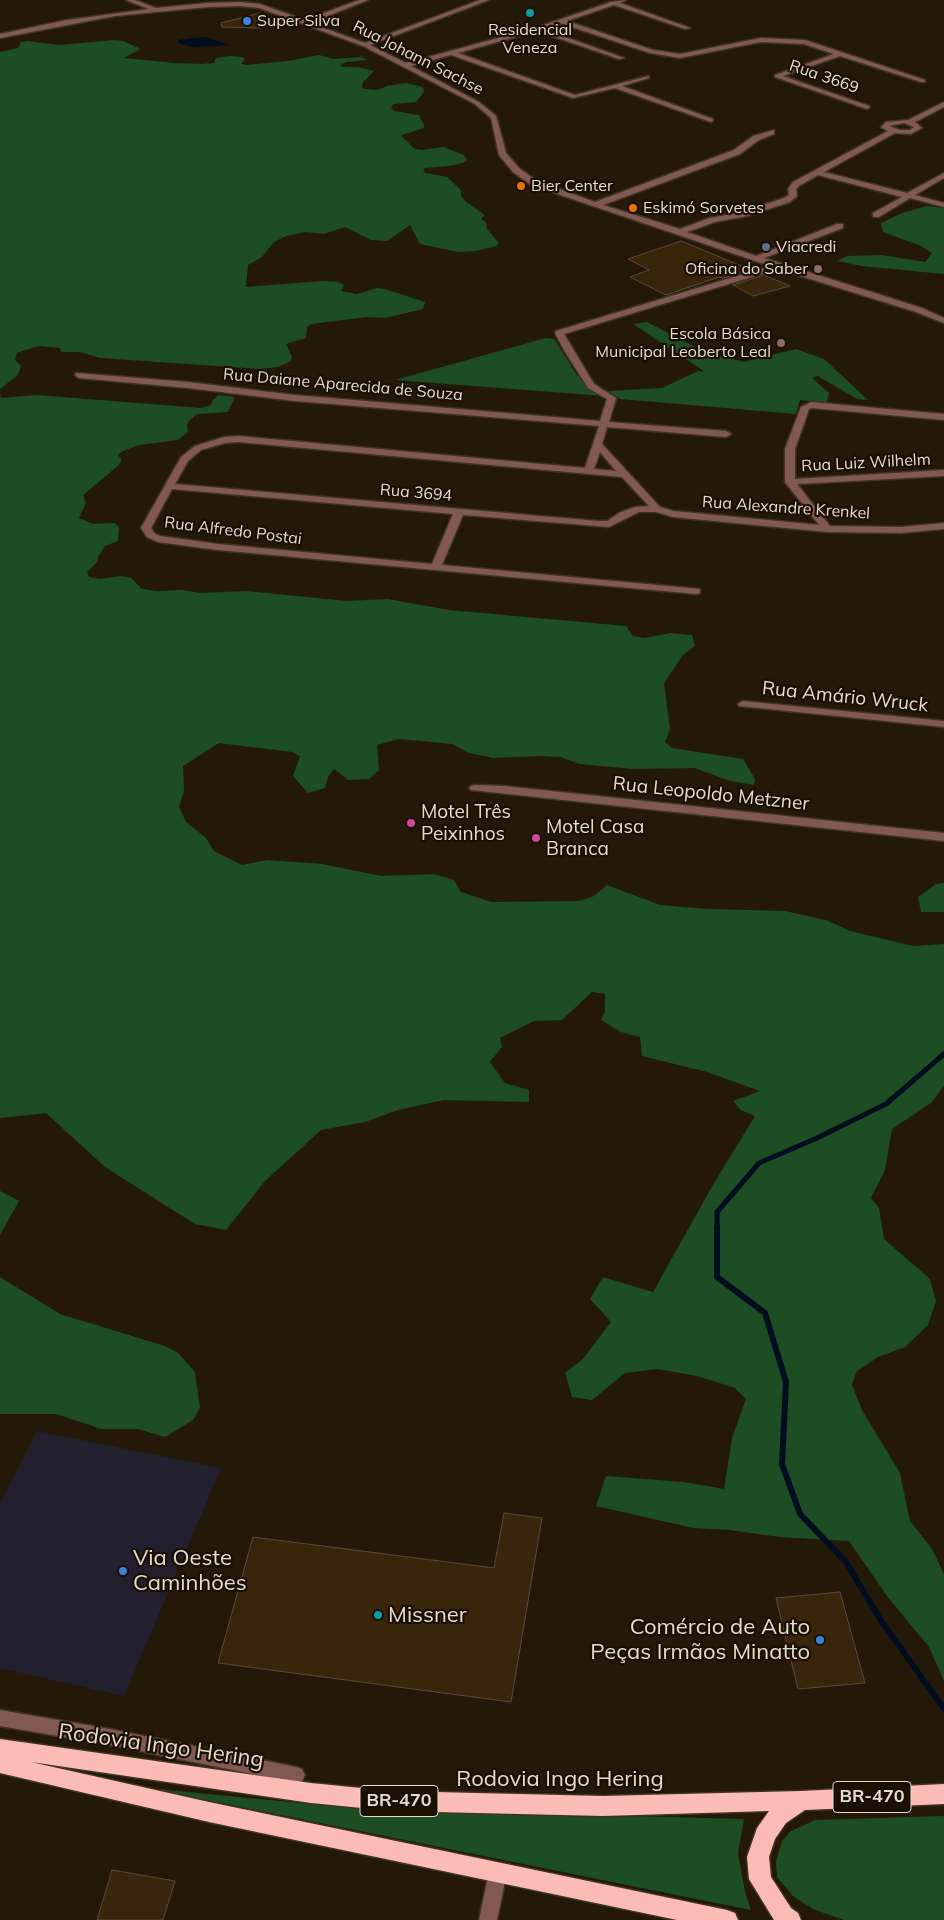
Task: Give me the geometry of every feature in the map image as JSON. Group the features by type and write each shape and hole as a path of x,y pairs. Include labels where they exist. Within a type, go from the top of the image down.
{"highway":[{"name":"Rodovia Ingo Hering","path":"0,1748 311,1793 392,1801 603,1806 801,1801 944,1794"},
{"name":"BR-470","path":"0,1764 209,1812 727,1920"},
{"path":"790,1920 782,1915 760,1879 758,1857 765,1835 778,1816 801,1801"}],"street":[{"path":"129,0 158,10"},
{"path":"254,5 268,0"},
{"path":"306,22 366,0"},
{"path":"365,45 486,0"},
{"path":"404,66 537,29 623,0"},
{"path":"613,3 687,28"},
{"name":"Rua Johann Sachse","path":"0,36 67,22 158,10 217,4 254,5 306,22 365,45 471,100 490,113 495,122 502,152 512,166 525,177 549,189 778,266 901,304 944,321"},
{"path":"560,21 652,52 680,56 761,40 805,42 923,81"},
{"path":"537,29 620,58"},
{"path":"451,53 568,96 582,96 647,77"},
{"name":"Rua 3669","path":"839,54 777,76 867,106"},
{"path":"616,86 711,120"},
{"path":"680,232 713,220 744,214 788,200 794,196 792,189 796,184 815,172 893,131 905,132 918,128 910,122 944,104"},
{"path":"595,205 737,152 756,138 771,132"},
{"path":"815,172 944,205"},
{"path":"876,215 944,175"},
{"path":"755,258 840,226"},
{"path":"589,471 605,422 611,396 591,386 583,376 559,333 778,266"},
{"name":"Rua Daiane Aparecida de Souza","path":"79,375 188,385 295,398 605,422 726,434"},
{"path":"827,529 790,482 790,449 805,406 944,417"},
{"name":"Rua Alfredo Postai","path":"624,474 238,439 211,443 190,453 184,459 146,528 150,535 158,539 218,547 696,591"},
{"path":"597,444 657,509"},
{"name":"Rua Luiz Wilhelm","path":"790,482 944,474"},
{"name":"Rua 3694","path":"169,486 598,524 609,524 624,514 638,509 657,509"},
{"name":"Rua Alexandre Krenkel","path":"657,509 673,514 827,529 901,530 944,526"},
{"path":"436,567 459,512"},
{"name":"Rua Amário Wruck","path":"743,704 944,724"},
{"name":"Rua Leopoldo Metzner","path":"475,788 504,789 944,837"},
{"name":"Rodovia Ingo Hering","path":"0,1718 110,1737 296,1775"},
{"path":"488,1920 498,1872"}],"shaded area":[{"path":"37,1431 221,1468 124,1696 0,1668 0,1504"}],"green space":[{"path":"28,41 59,45 123,41 139,48 139,50 123,58 175,63 214,63 216,58 229,56 242,57 245,59 241,64 247,65 288,61 319,55 333,59 361,57 367,60 347,62 340,65 374,71 363,82 362,87 364,89 378,90 387,86 406,83 423,87 424,92 416,102 394,104 391,107 394,111 419,115 424,125 424,128 401,136 415,149 443,147 464,155 467,160 463,163 425,168 423,171 447,177 461,190 461,196 466,202 485,215 481,219 486,222 487,229 499,243 496,246 476,251 458,252 420,244 410,225 387,241 371,240 345,227 324,234 306,232 286,236 274,242 262,257 248,265 246,287 321,281 338,282 344,285 341,291 357,294 377,288 385,289 425,302 423,309 385,318 366,317 312,324 307,327 306,338 286,344 292,357 291,361 278,367 260,369 100,358 80,352 61,352 60,348 38,346 17,353 15,360 21,366 18,375 0,389 0,52 18,48 21,42"},
{"path":"927,206 944,208 944,274 861,266 838,261 847,256 882,255 925,262 932,253 921,246 883,232 881,223 902,213"},
{"path":"647,322 701,350 744,362 796,349 824,359 868,400 857,399 818,376 812,378 829,393 827,403 800,400 796,414 620,399 608,391 662,388 698,371 705,372 633,324"},
{"path":"546,338 554,339 577,375 588,387 605,396 395,380"},
{"path":"0,394 1,398 37,395 201,408 211,405 218,395 235,397 228,412 197,414 187,425 188,432 178,440 139,445 123,451 118,455 122,460 119,465 83,495 86,503 79,518 93,524 115,523 119,527 118,541 105,546 97,562 87,572 89,577 99,579 121,576 131,578 142,589 157,591 181,590 201,593 246,591 347,601 388,599 449,610 626,626 633,636 645,638 670,633 692,635 695,646 683,655 664,683 670,729 665,742 672,748 743,759 755,779 754,785 730,781 695,768 633,769 580,764 560,757 493,758 469,753 452,744 399,739 377,745 379,770 369,779 348,780 334,769 328,777 325,788 308,793 293,776 300,756 292,752 219,743 183,766 184,791 179,807 186,822 206,838 214,851 242,865 267,860 322,864 381,876 434,874 454,880 461,892 491,902 578,901 594,896 607,885 660,905 708,909 785,911 826,920 850,931 913,946 944,944 944,1086 931,1103 892,1129 885,1170 871,1198 879,1208 884,1239 930,1279 936,1301 928,1325 905,1347 878,1357 856,1372 852,1385 862,1410 900,1473 910,1521 932,1549 944,1574 944,1681 929,1647 887,1596 849,1541 780,1537 729,1530 693,1528 596,1506 606,1476 684,1482 724,1489 732,1438 746,1399 735,1388 697,1376 658,1369 625,1373 592,1400 572,1397 565,1373 583,1359 611,1322 590,1299 603,1277 653,1292 714,1183 755,1116 741,1110 733,1101 760,1091 707,1072 642,1056 640,1037 621,1032 601,1020 605,1011 605,994 592,992 562,1020 534,1021 500,1038 502,1047 490,1062 505,1083 529,1090 529,1102 444,1100 398,1110 365,1122 321,1130 265,1181 226,1230 195,1224 105,1167 46,1113 0,1118"},
{"path":"944,883 944,912 921,912 918,897 936,884"},
{"path":"0,1191 19,1201 0,1235"},
{"path":"0,1277 60,1314 165,1346 178,1353 195,1372 200,1408 193,1420 165,1437 138,1429 102,1429 56,1414 0,1414"},
{"path":"147,1788 361,1809 744,1819 738,1853 745,1892 751,1910"},
{"path":"944,1816 944,1920 844,1920 813,1909 793,1896 777,1877 776,1861 782,1841 791,1831 815,1820"}],"water":[{"path":"201,37 210,38 229,45 194,47 180,44 178,40"}],"building":[{"name":"Super Silva","path":"260,13 283,22 260,28 222,27 221,23"},
{"path":"681,241 751,270 723,278 719,277 666,295 630,277 649,270 628,259"},
{"path":"764,275 790,286 753,296 733,285"},
{"name":"Missner","path":"504,1513 542,1518 511,1702 218,1663 253,1537 494,1568"},
{"name":"Comércio de Auto Peças Irmãos Minatto","path":"840,1592 865,1683 798,1689 776,1598"},
{"path":"112,1870 175,1881 163,1920 97,1920"}],"waterway":[{"path":"944,1054 886,1104 817,1138 759,1163 717,1212 717,1277 765,1313 786,1382 782,1464 800,1514 846,1562 880,1619 944,1709"}],"place":[{"name":"Residencial Veneza","path":"530,13"},
{"name":"Super Silva","path":"247,21"},
{"name":"Bier Center","path":"521,186"},
{"name":"Eskimó Sorvetes","path":"633,208"},
{"name":"Viacredi","path":"766,247"},
{"name":"Oficina do Saber","path":"818,269"},
{"name":"Escola Básica Municipal Leoberto Leal","path":"781,343"},
{"name":"Motel Três Peixinhos","path":"411,823"},
{"name":"Motel Casa Branca","path":"536,838"},
{"name":"Via Oeste Caminhões","path":"123,1571"},
{"name":"Missner","path":"378,1615"},
{"name":"Comércio de Auto Peças Irmãos Minatto","path":"820,1640"}]}
